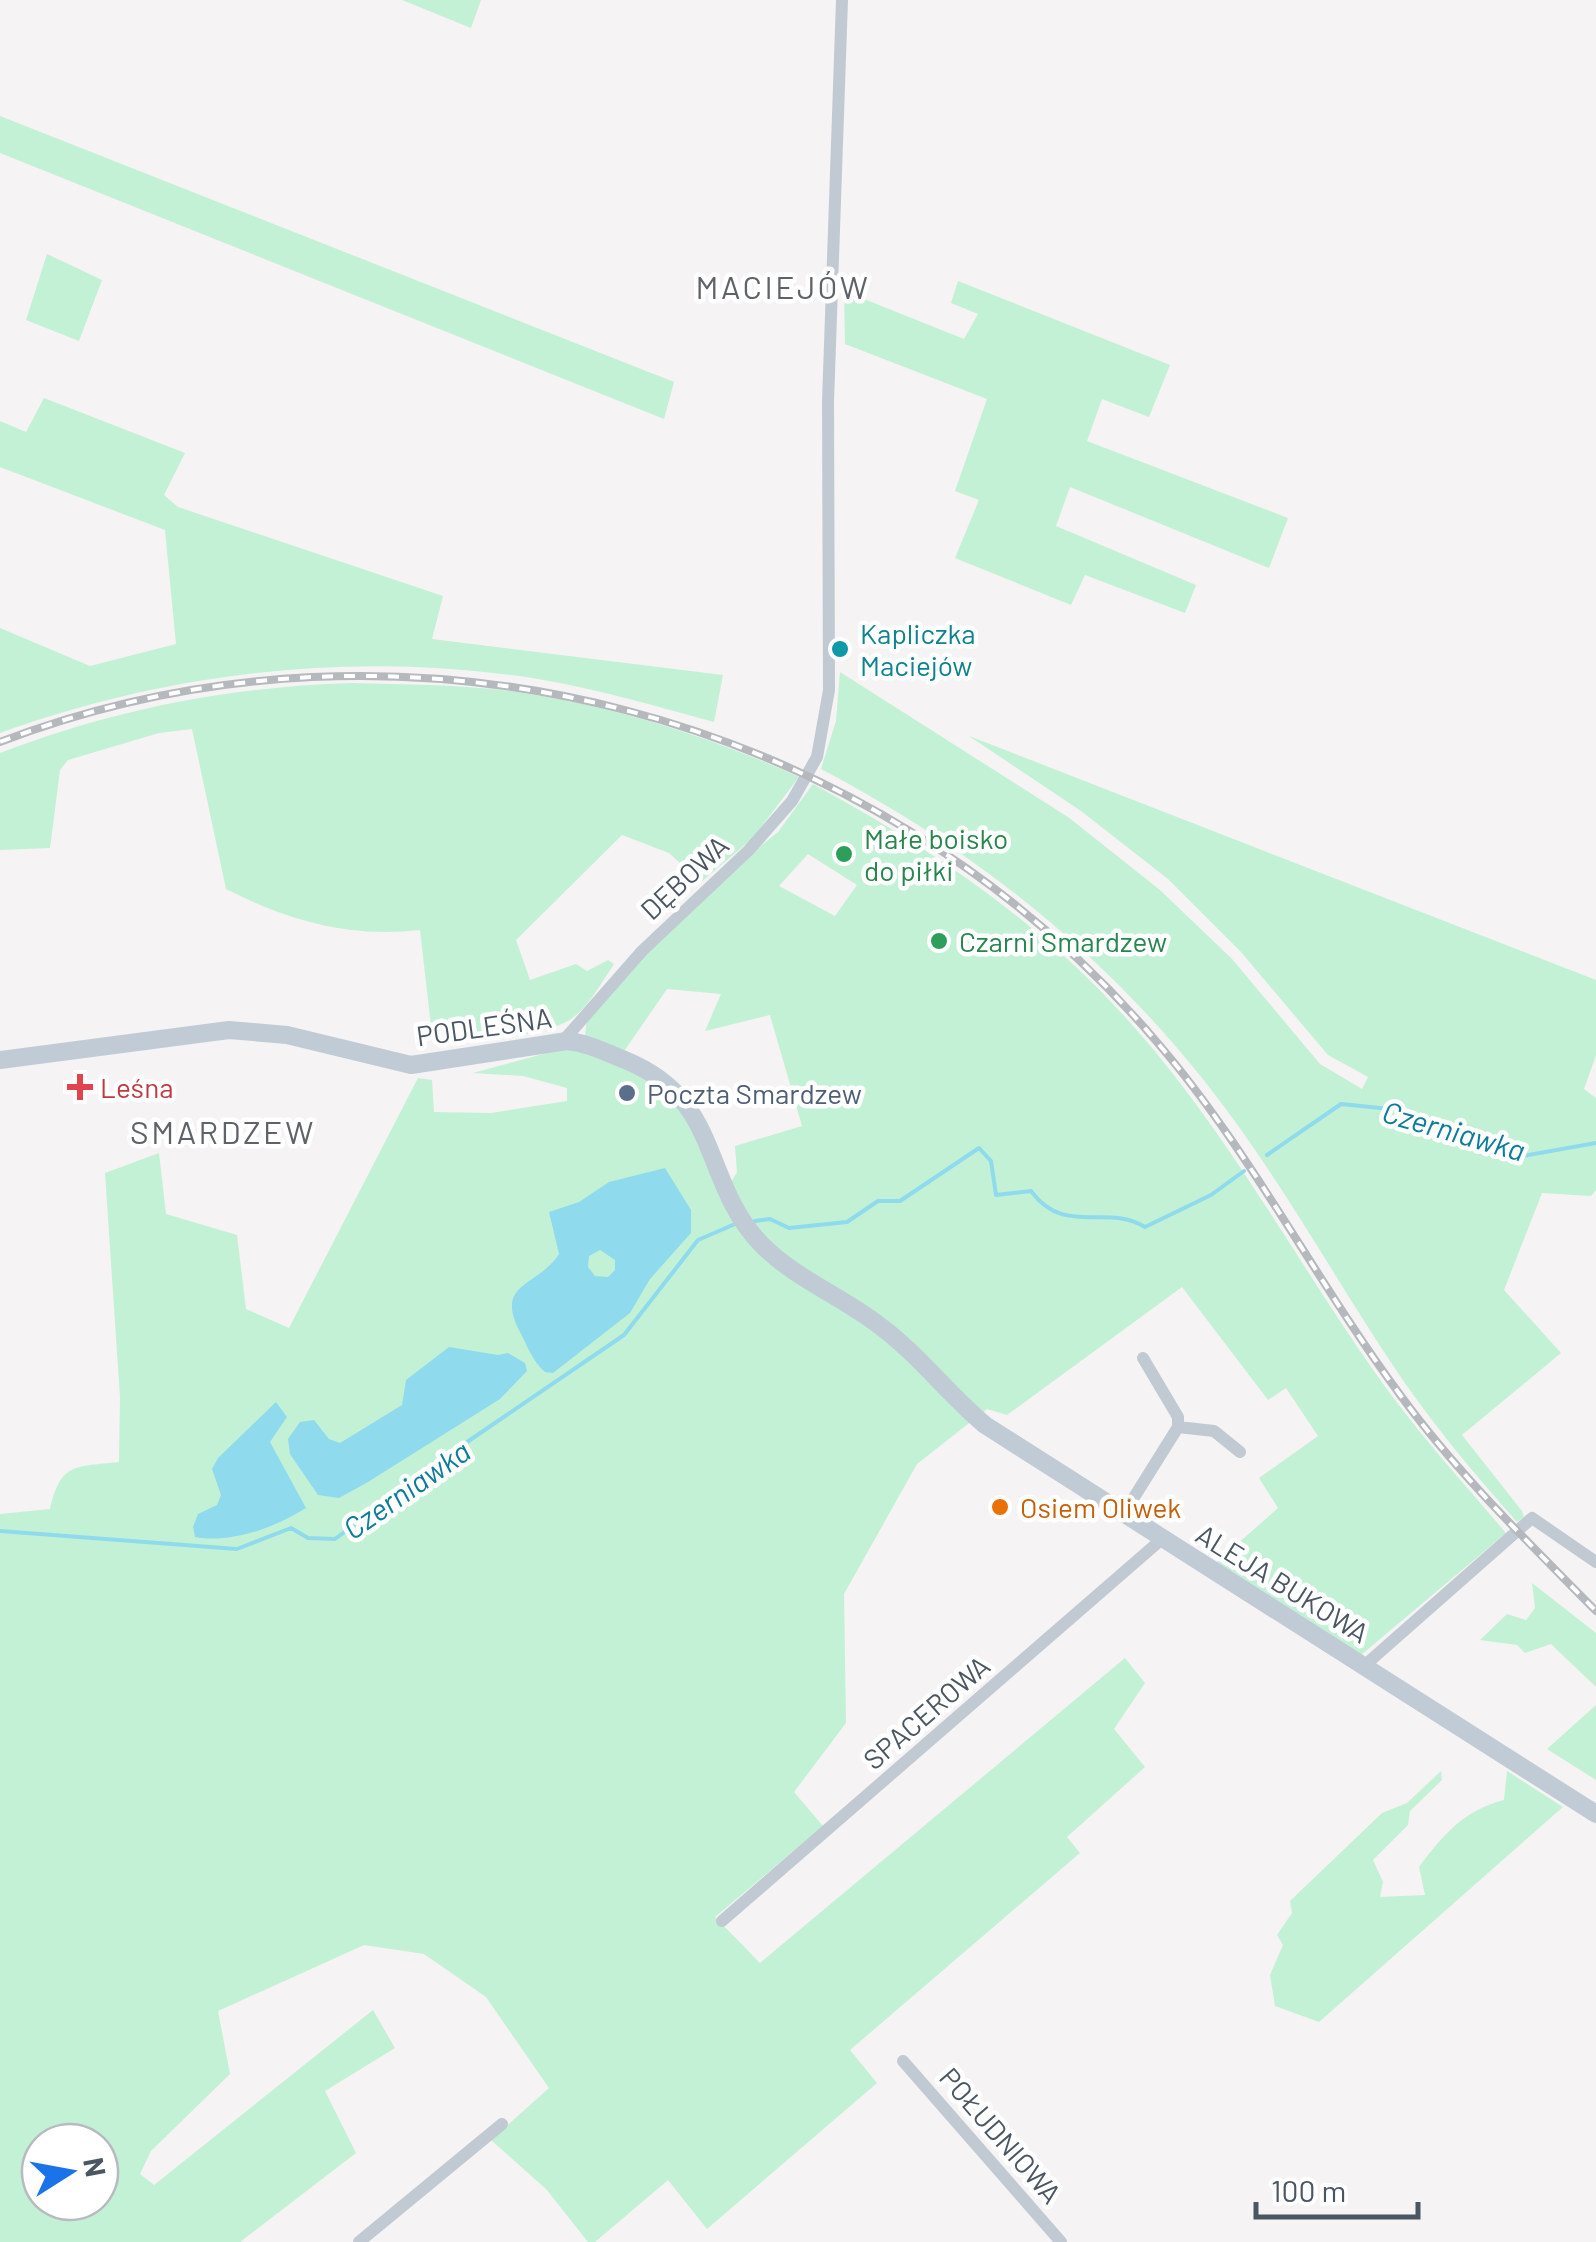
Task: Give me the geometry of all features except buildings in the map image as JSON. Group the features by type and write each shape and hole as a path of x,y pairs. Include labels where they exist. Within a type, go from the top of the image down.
{"street":[{"name":"DĘBOWA","path":"563,1041 642,951 772,826 809,774 824,735 830,690 828,414 842,0"},
{"path":"584,1043 588,1010"},
{"name":"PODLEŚNA","path":"0,1060 229,1030 287,1035 411,1065 563,1041 584,1043 642,1067 672,1086 693,1114 757,1240 907,1347 946,1390"},
{"path":"1123,1515 1178,1427 1178,1418 1144,1358"},
{"name":"ALEJA BUKOWA","path":"946,1390 996,1433 1596,1814"},
{"path":"1178,1427 1214,1431 1240,1452"},
{"path":"1364,1666 1532,1518 1596,1562"},
{"name":"SPACEROWA","path":"722,1921 1162,1539"},
{"name":"POŁUDNIOWA","path":"902,2061 1061,2242"},
{"path":"360,2242 502,2124"}],"green space":[{"path":"402,0 481,0 471,28"},
{"path":"0,116 674,382 664,419 0,153"},
{"path":"47,254 102,280 79,341 26,320"},
{"path":"958,281 1170,365 1149,417 1102,399 1087,441 1288,518 1269,568 1070,487 1056,526 1196,585 1185,613 1085,575 1071,605 955,558 979,500 955,491 987,399 845,344 844,291 964,339 978,314 951,303"},
{"path":"44,398 185,453 164,495 178,507 443,596 432,639 723,675 714,722 538,679 402,666 334,667 198,681 131,694 0,733 0,628 90,666 176,644 165,530 0,467 0,421 26,432"},
{"path":"840,672 1068,817 1160,890 1232,959 1320,1064 1362,1089 1368,1077 1328,1055 1241,952 1168,879 1081,811 969,736 1596,980 1596,1055 1584,1089 1596,1098 1596,1190 1591,1196 1542,1193 1504,1290 1561,1353 1462,1435 1524,1517 1517,1522 1435,1424 1231,1116 1165,1034 1030,905 930,833 821,769 836,721"},
{"path":"352,683 490,689 570,701 670,727 799,777 752,839 701,882 669,853 622,835 516,940 530,980 576,964 587,971 608,960 614,964 598,989 579,1013 564,1023 482,1041 433,1043 420,930 369,931 320,924 273,910 226,889 192,729 159,733 68,760 60,770 50,848 0,850 0,753 86,724 173,703 261,689"},
{"path":"813,784 933,856 1009,910 1112,1003 1186,1090 1391,1395 1506,1533 1361,1655 1216,1563 1278,1508 1259,1478 1318,1436 1286,1388 1268,1400 1182,1287 1007,1415 987,1409 917,1464 844,1594 846,1723 794,1792 823,1826 715,1917 760,1963 1125,1658 1145,1683 1114,1729 1145,1767 1067,1837 1080,1853 850,2050 877,2083 707,2229 668,2180 595,2242 588,2242 546,2189 491,2140 549,2088 486,1997 424,1954 364,1945 218,2011 230,2074 151,2151 140,2174 154,2185 373,2010 395,2048 325,2091 356,2153 240,2242 0,2242 0,1514 50,1509 59,1483 72,1470 119,1462 120,1397 105,1173 159,1153 166,1214 237,1235 246,1309 289,1328 418,1078 432,1080 434,1112 491,1113 567,1101 567,1088 523,1076 473,1073 584,1043 588,1011 700,895 778,832","holes":["808,854 857,885 835,916 779,886","667,989 721,994 705,1031 770,1015 802,1126 735,1146 737,1172 729,1186 672,1086 620,1057"]},
{"path":"1532,1583 1596,1633 1596,1687 1551,1644 1525,1653 1517,1645 1480,1640 1507,1614 1526,1620 1535,1608"},
{"path":"1596,1705 1596,1780 1547,1749"},
{"path":"1441,1771 1442,1780 1410,1811 1408,1825 1373,1860 1383,1882 1380,1897 1425,1895 1419,1867 1456,1825 1477,1810 1504,1800 1507,1771 1563,1807 1319,2022 1275,2006 1270,1975 1283,1945 1277,1935 1292,1913 1290,1901 1382,1813 1407,1803"}],"water":[{"path":"665,1168 691,1210 691,1233 650,1279 630,1313 553,1373 545,1372 519,1330 512,1303 522,1286 559,1254 549,1212 579,1202 609,1182","holes":["600,1250 615,1260 615,1270 608,1277 595,1276 588,1267 589,1256"]},
{"path":"449,1347 498,1355 508,1353 525,1363 527,1371 500,1399 368,1482 339,1498 318,1495 290,1454 288,1439 300,1422 314,1420 329,1439 340,1443 402,1405 406,1380"},
{"path":"276,1402 287,1417 270,1442 306,1508 253,1532 223,1538 195,1537 193,1527 198,1514 217,1505 221,1495 212,1469 218,1458"}],"waterway":[{"name":"Czerniawka","path":"1267,1155 1341,1104 1400,1110 1481,1133 1523,1156 1596,1143"},
{"name":"Czerniawka","path":"755,1221 770,1219 789,1228 847,1222 878,1201 900,1201 979,1148 991,1161 996,1195 1031,1191 1058,1213 1130,1220 1145,1227 1211,1195 1244,1171"},
{"name":"Czerniawka","path":"0,1531 237,1549 291,1528 308,1538 335,1539 451,1453 624,1335 698,1240 735,1224"}],"railway":[{"path":"0,742 154,697 312,677 470,682 625,710 774,761 914,834 1043,927 1156,1041 1222,1126 1370,1352 1423,1425 1494,1507 1596,1611"}],"place":[{"name":"Kapliczka Maciejów","path":"840,649"},
{"name":"Małe boisko do piłki","path":"844,854"},
{"name":"Czarni Smardzew","path":"939,941"},
{"name":"Leśna","path":"80,1087"},
{"name":"Poczta Smardzew","path":"627,1093"},
{"name":"Osiem Oliwek","path":"1000,1507"}],"district":[{"name":"MACIEJÓW","path":"783,286"},
{"name":"SMARDZEW","path":"223,1131"}]}
